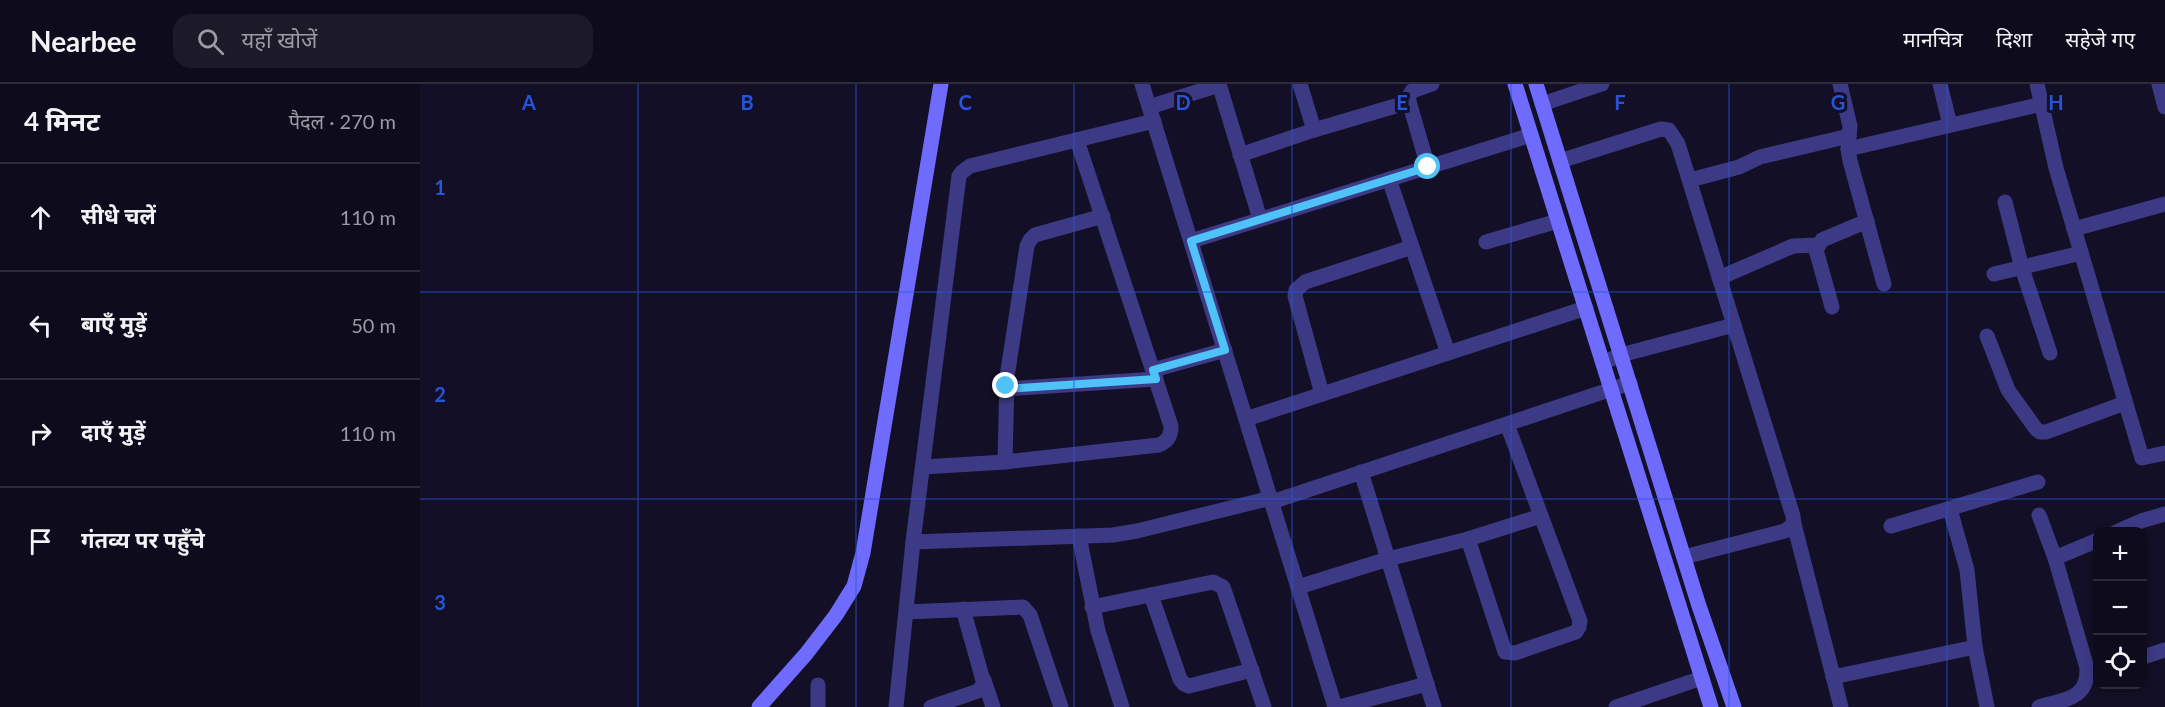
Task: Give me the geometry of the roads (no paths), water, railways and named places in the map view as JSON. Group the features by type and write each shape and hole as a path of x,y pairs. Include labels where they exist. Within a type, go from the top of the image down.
{"street":[{"path":"759,707 806,654 836,615 854,586 863,553 942,84"},
{"path":"1142,84 1337,707 1427,684"},
{"path":"1300,84 1314,130"},
{"path":"1428,167 1409,102 1409,93 1432,84"},
{"path":"1515,84 1711,707"},
{"path":"1536,84 1684,557 1734,707"},
{"path":"1542,104 1602,84"},
{"path":"1840,84 1850,126 1848,142 1884,284"},
{"path":"1940,84 1950,125"},
{"path":"2037,84 2056,168 2142,458 2165,453"},
{"path":"2159,84 2165,106"},
{"path":"896,707 913,542 959,176 970,166 1077,140 1151,114 1219,85 1260,219"},
{"path":"1240,155 1409,102"},
{"path":"1689,180 1739,167 1760,157 1950,125 2042,104"},
{"path":"1560,160 1661,129 1669,129 1678,144 1793,516 1840,707"},
{"path":"1191,241 1531,135"},
{"path":"922,467 1005,462 1159,445 1166,442 1171,434 1172,426 1077,140"},
{"path":"1389,179 1448,353"},
{"path":"2006,202 2022,267 2050,353"},
{"path":"2074,229 2165,204"},
{"path":"1005,462 1006,389 1025,257 1030,240 1042,233 1103,216"},
{"path":"1486,242 1558,221"},
{"path":"1832,307 1816,250 1818,245 1822,240 1867,221"},
{"path":"1719,278 1793,246 1818,245"},
{"path":"1322,394 1295,296 1296,290 1305,282 1412,247"},
{"path":"1994,274 2081,253"},
{"path":"1246,419 1586,308"},
{"path":"1604,362 1621,355 1734,325"},
{"path":"1987,336 2008,390 2040,432 2125,403"},
{"path":"1006,389 1155,374 1225,350"},
{"path":"913,542 1079,536 1137,531 1271,500 1508,424 1630,382"},
{"path":"1468,539 1502,648 1509,654 1572,635 1579,627 1580,621 1508,424"},
{"path":"1361,472 1434,707"},
{"path":"1891,526 2038,482"},
{"path":"1950,509 1967,570 1975,647 1987,707"},
{"path":"2126,527 2165,514"},
{"path":"2039,515 2055,558 2087,668 2088,680 2084,689 2074,696 2039,707"},
{"path":"1298,587 1541,516"},
{"path":"1684,557 1785,531 1794,524"},
{"path":"1079,536 1092,607 1121,707"},
{"path":"2055,558 2093,542"},
{"path":"1092,607 1213,582 1219,584 1223,587 1264,707"},
{"path":"1151,595 1180,679 1184,684 1189,686 1251,670"},
{"path":"906,612 1018,606 1026,610 1030,615 1061,707"},
{"path":"963,609 993,707"},
{"path":"1833,677 1975,647"},
{"path":"2147,655 2165,650"},
{"path":"1616,707 1702,678"},
{"path":"931,707 978,691 982,688 984,680"},
{"path":"818,685 818,707"}]}
